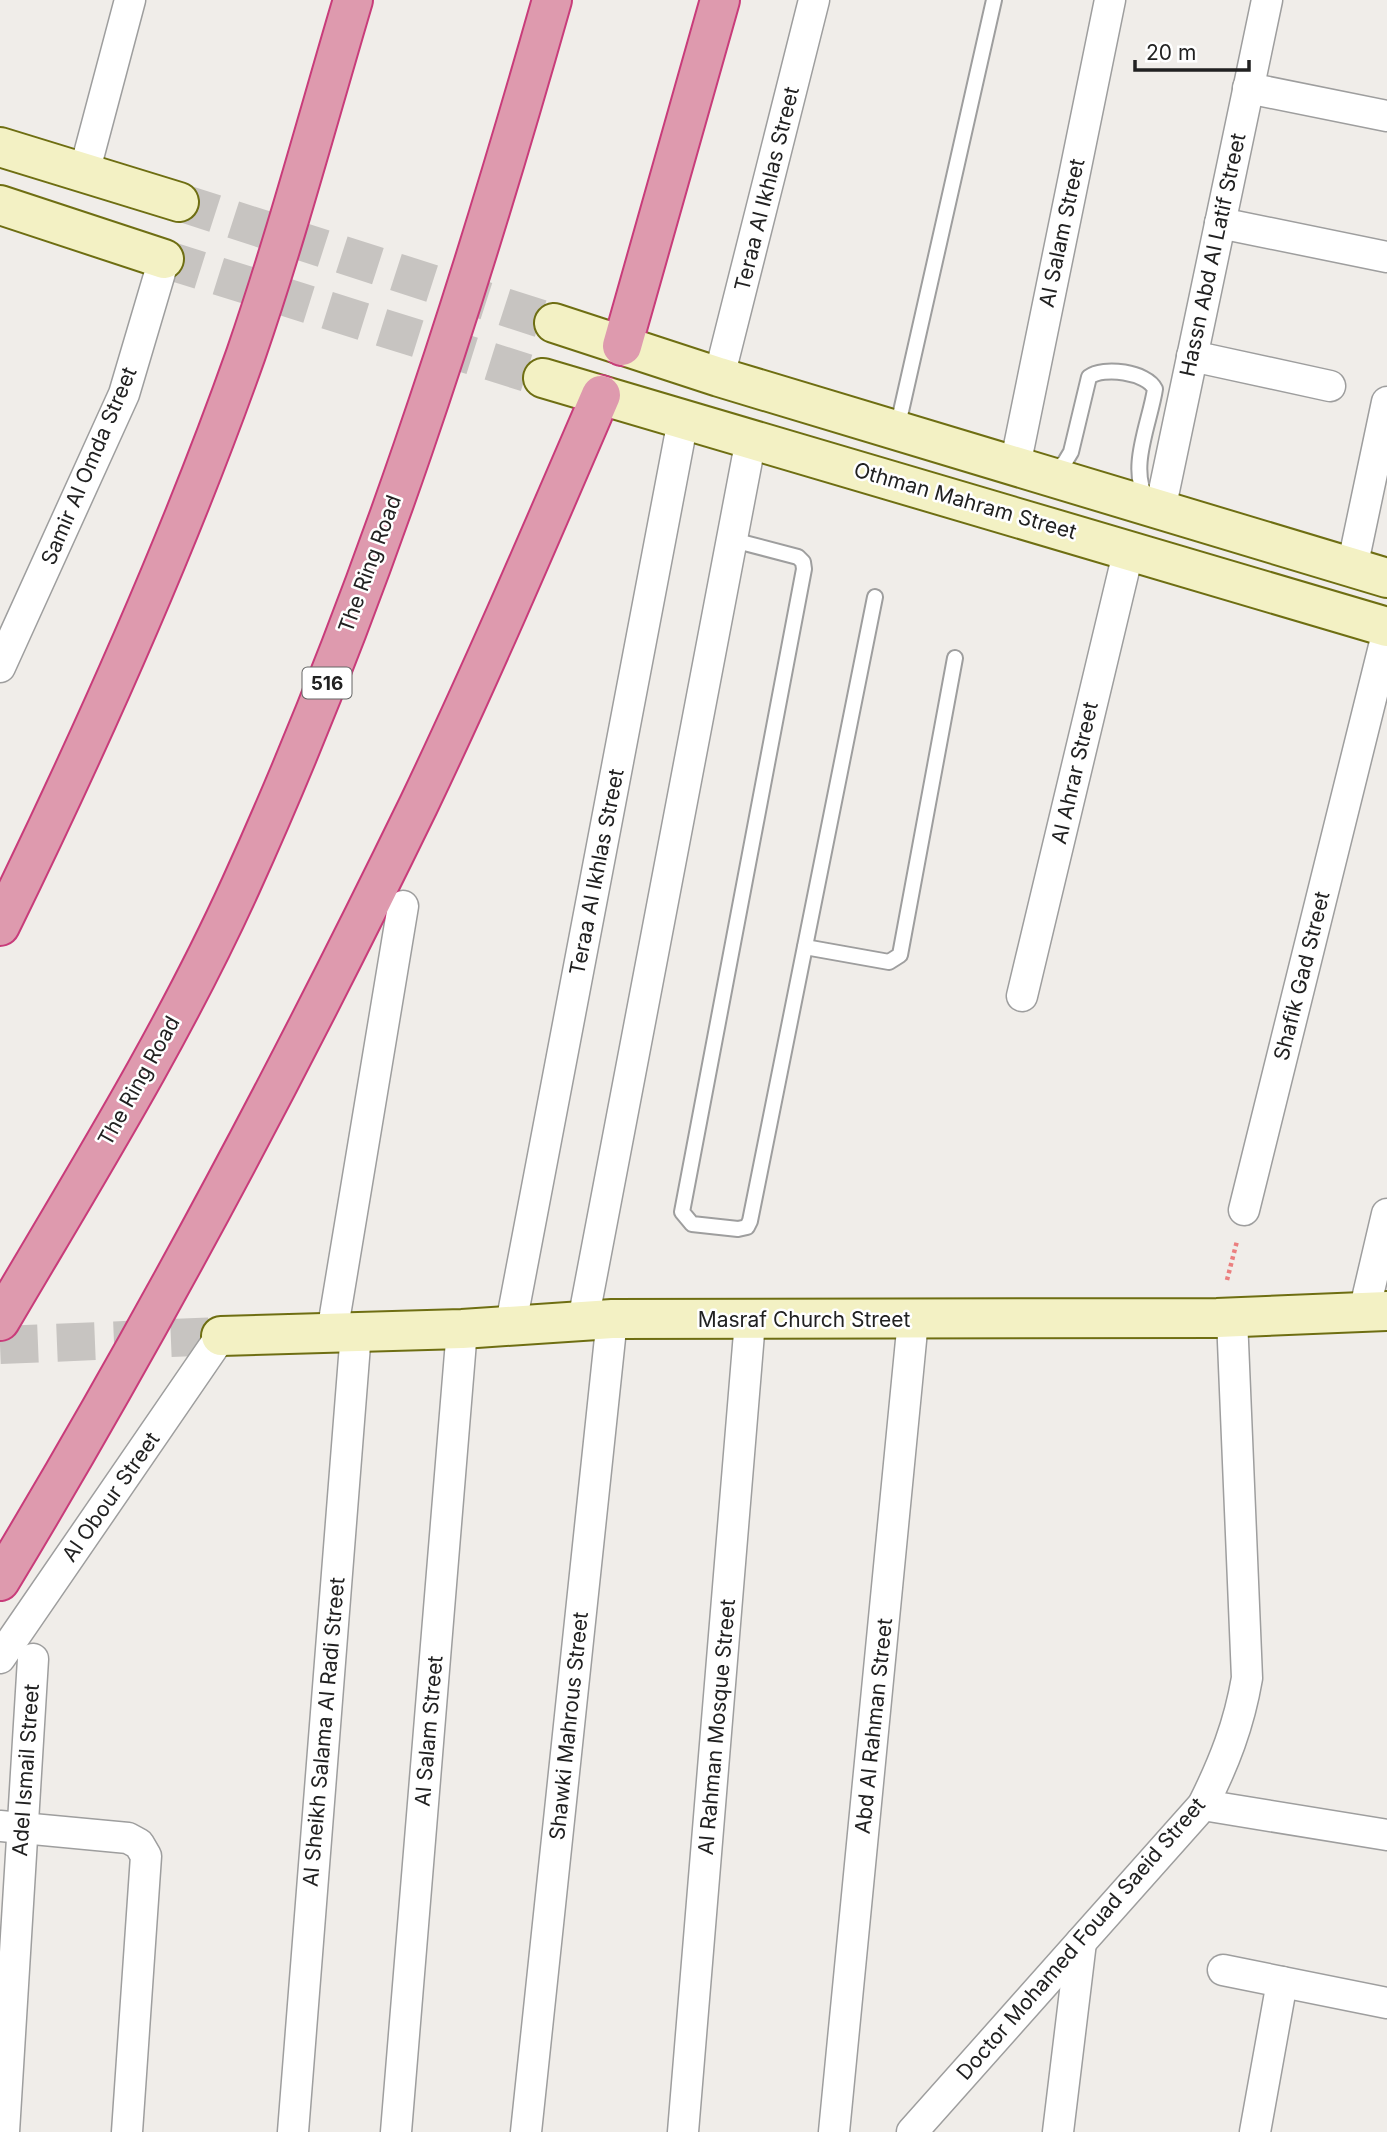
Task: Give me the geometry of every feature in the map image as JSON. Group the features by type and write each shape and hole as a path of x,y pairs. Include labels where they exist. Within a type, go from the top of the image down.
{"highway":[{"path":"0,926 116,678 246,353 353,0"},
{"name":"The Ring Road","path":"0,1321 139,1086 240,887 328,681 490,218 552,0"},
{"path":"622,346 720,0"},
{"path":"0,1581 113,1390 322,1001 420,801 601,395"}],"main road":[{"path":"0,147 179,202"},
{"path":"0,205 164,260"},
{"path":"554,324 719,377 1369,573"},
{"name":"Othman Mahram Street","path":"543,378 1387,627"},
{"name":"Masraf Church Street","path":"221,1336 462,1329 598,1320 1225,1318 1376,1311"}],"street":[{"path":"84,173 130,0"},
{"name":"Teraa Al Ikhlas Street","path":"719,377 814,0"},
{"name":"Al Salam Street","path":"1031,471 1110,0"},
{"name":"Hassn Abd Al Latif Street","path":"1157,509 1267,0"},
{"path":"1248,88 1387,116"},
{"path":"1220,223 1387,257"},
{"name":"Samir Al Omda Street","path":"0,667 124,394 164,260"},
{"path":"1192,356 1330,386"},
{"path":"1369,573 1387,402"},
{"name":"Teraa Al Ikhlas Street","path":"511,1324 683,420"},
{"path":"598,1320 751,439"},
{"name":"Al Ahrar Street","path":"1022,996 1129,549"},
{"name":"Shafik Gad Street","path":"1244,1210 1387,634"},
{"name":"Al Sheikh Salama Al Radi Street","path":"292,2132 344,1332 403,906"},
{"path":"1376,1311 1387,1214"},
{"name":"Doctor Mohamed Fouad Saeid Street","path":"912,2132 1203,1805 1239,1721 1247,1678 1225,1318"},
{"name":"Shawki Mahrous Street","path":"526,2132 598,1320"},
{"name":"Abd Al Rahman Street","path":"834,2132 913,1320"},
{"name":"Al Rahman Mosque Street","path":"683,2132 750,1321"},
{"name":"Al Salam Street","path":"396,2132 462,1329"},
{"name":"Al Obour Street","path":"0,1658 221,1336"},
{"name":"Adel Ismail Street","path":"3,2127 11,1827 33,1659"},
{"path":"1203,1805 1387,1835"},
{"path":"11,1827 128,1838 139,1844 146,1856 127,2132"},
{"path":"1058,2132 1081,1942"},
{"path":"1223,1970 1387,2003"},
{"path":"1255,2132 1282,1982"}],"lane":[{"path":"897,430 994,0"},
{"path":"1031,471 1057,471 1071,452 1089,377 1103,370 1145,379 1154,389 1139,469 1140,483 1157,509"},
{"path":"733,540 798,557 803,562 804,569 682,1212 692,1224 738,1229 747,1227 750,1221 875,597"},
{"path":"805,947 889,962 900,955 955,659"}],"path":[{"path":"1225,1318 1244,1210"}],"tunnel":[{"path":"179,202 554,323"},
{"path":"164,259 543,378"},
{"path":"0,1345 221,1336"}]}
